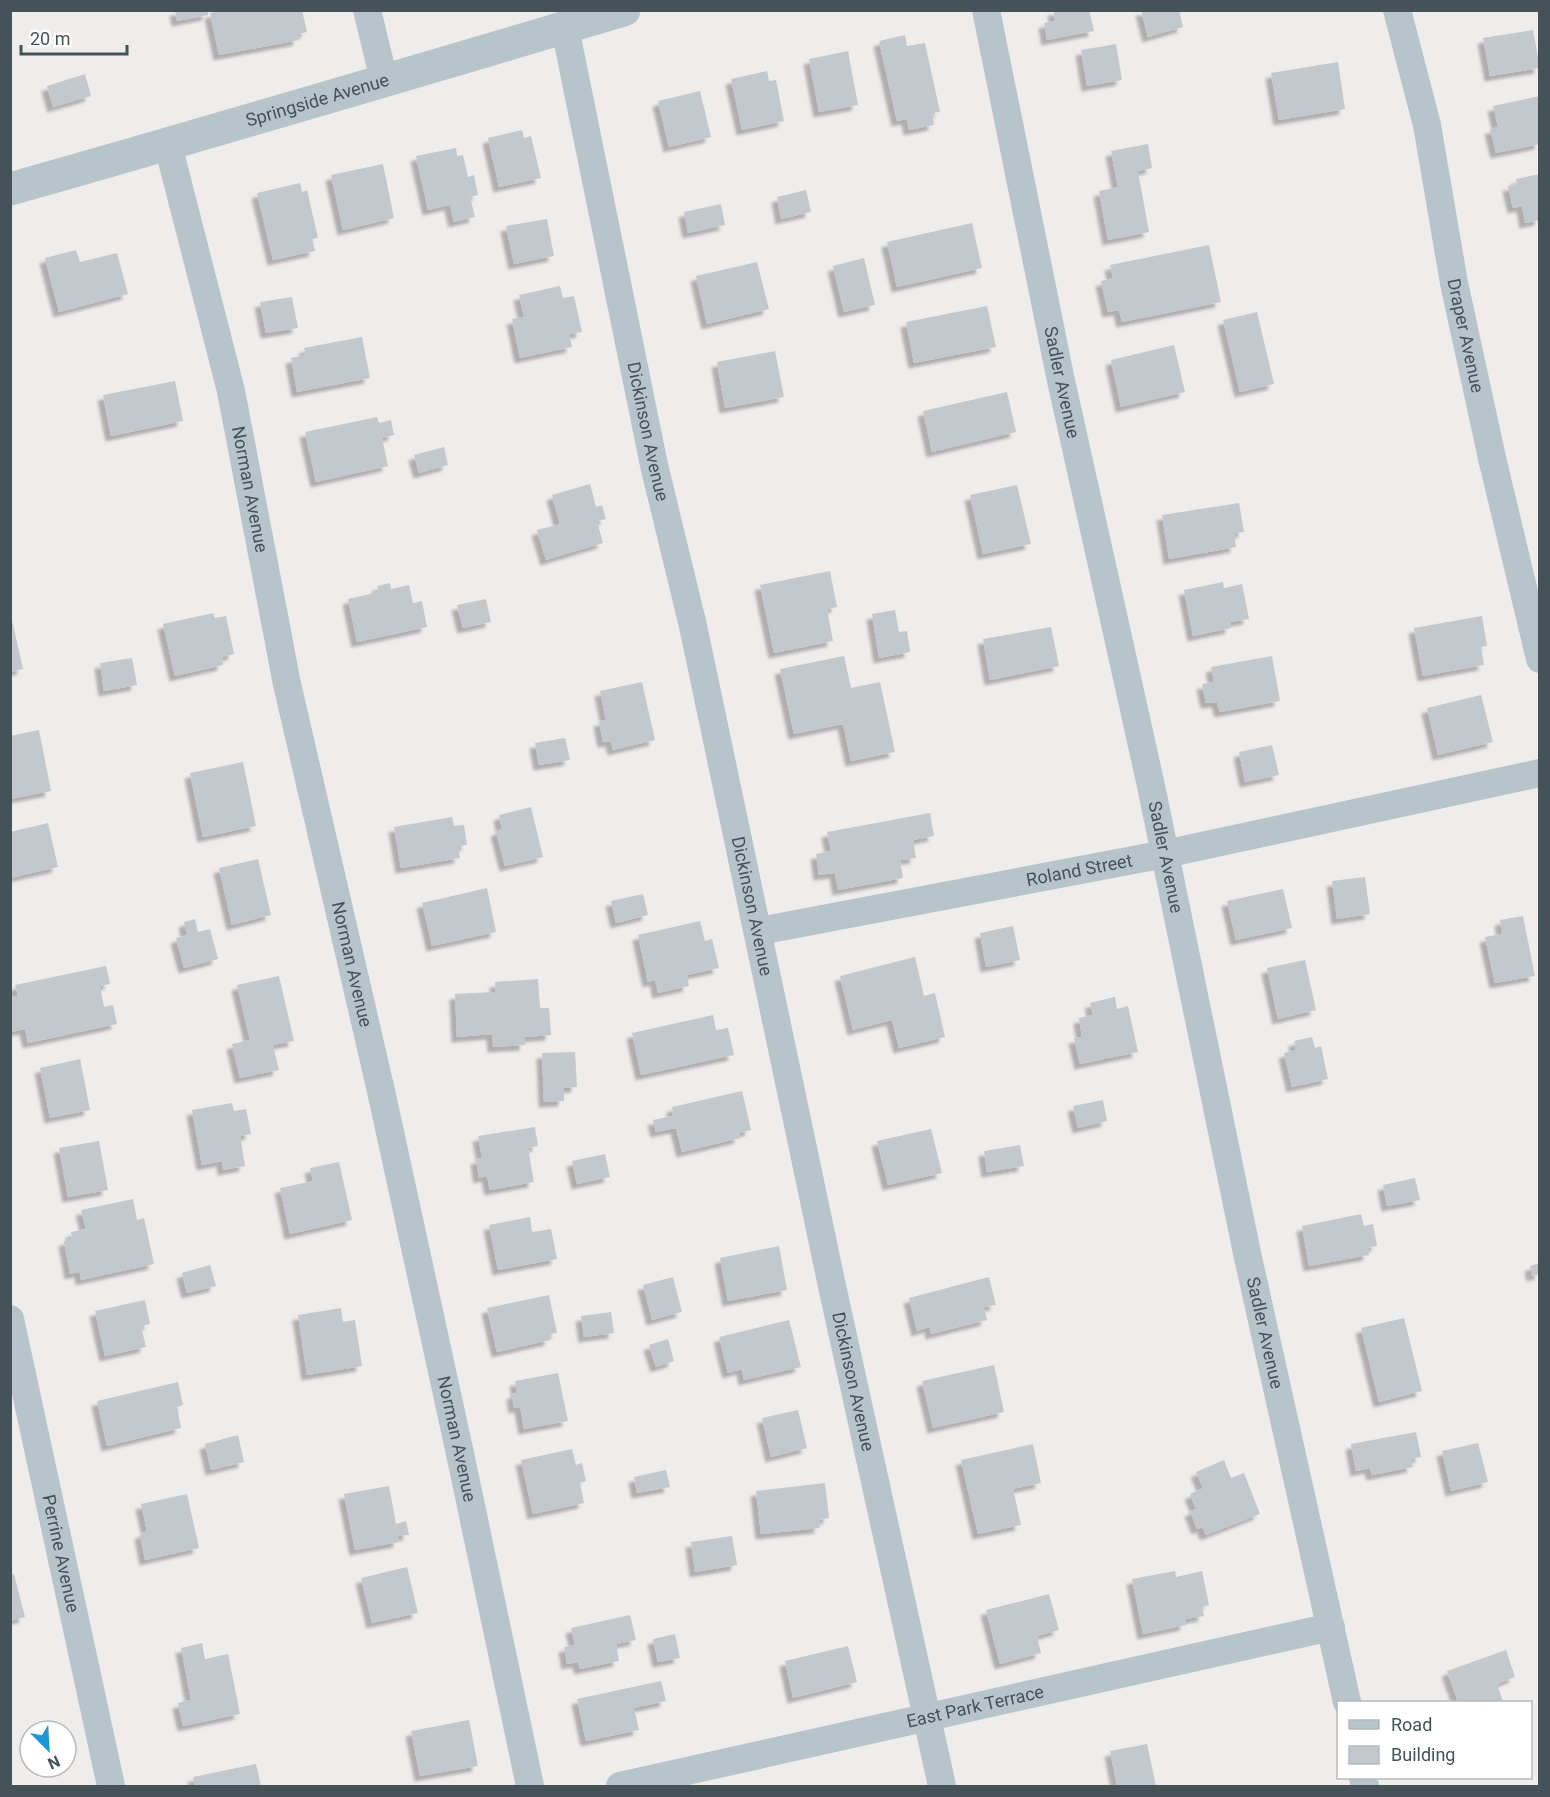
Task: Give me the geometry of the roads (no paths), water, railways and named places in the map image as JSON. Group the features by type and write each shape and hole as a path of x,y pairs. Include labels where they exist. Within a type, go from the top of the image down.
{"street":[{"path":"367,10 384,80"},
{"name":"Springside Avenue","path":"10,189 168,145 624,10"},
{"name":"Sadler Avenue","path":"986,10 1060,376 1165,854 1247,1253 1347,1701"},
{"name":"Draper Avenue","path":"1397,10 1427,125 1454,284 1491,458 1539,659"},
{"name":"Dickinson Avenue","path":"565,28 654,465 693,626 832,1286 942,1786"},
{"name":"Norman Avenue","path":"168,145 231,391 287,684 381,1091 530,1786"},
{"name":"Roland Street","path":"759,931 1165,854 1539,773"},
{"name":"Perrine Avenue","path":"10,1319 111,1786"},
{"name":"East Park Terrace","path":"620,1786 1331,1627"}]}
